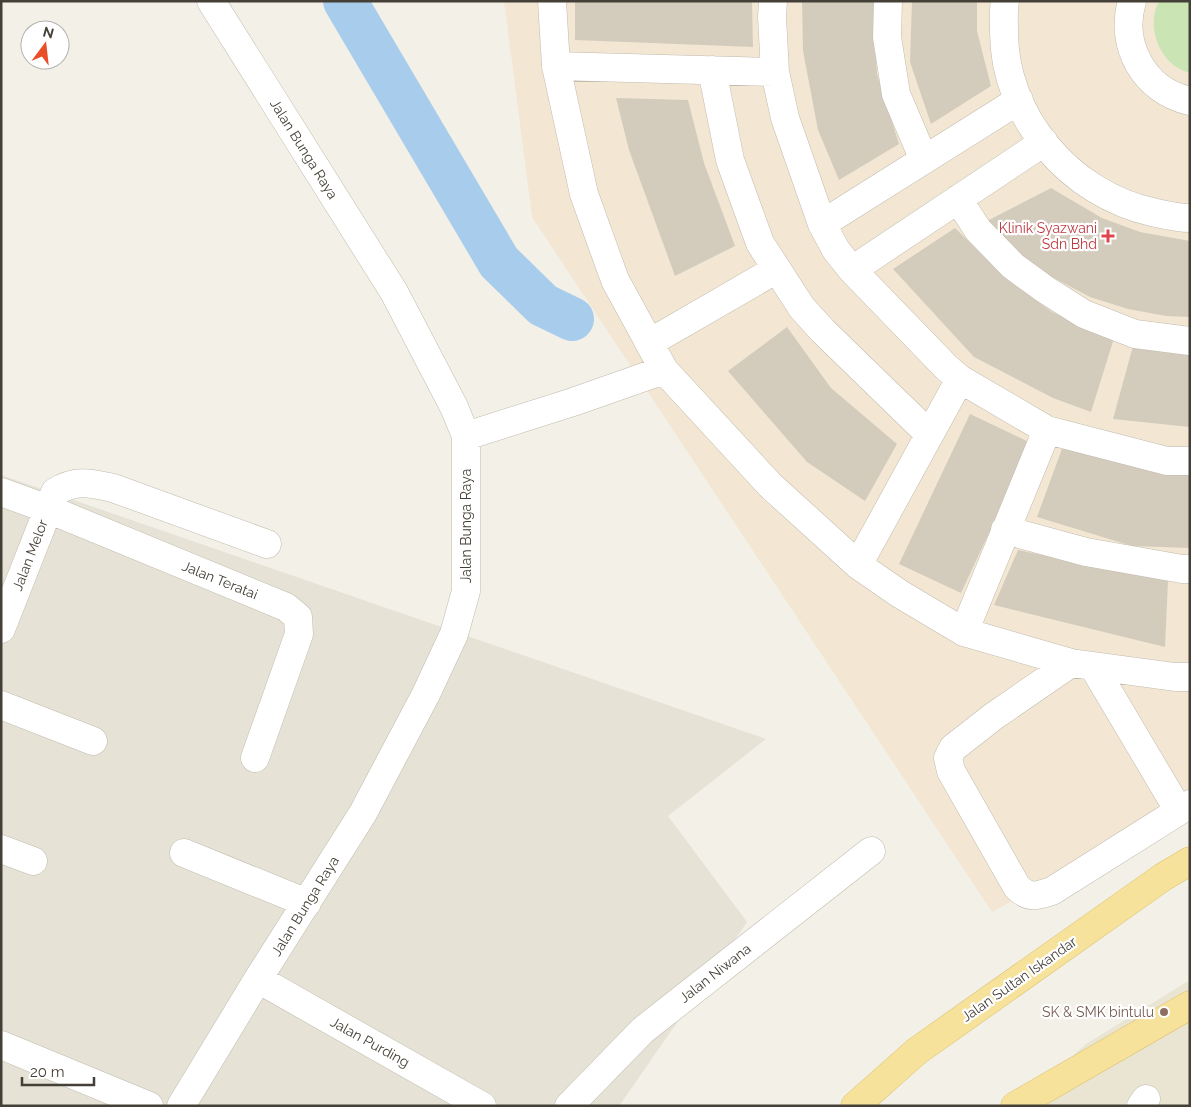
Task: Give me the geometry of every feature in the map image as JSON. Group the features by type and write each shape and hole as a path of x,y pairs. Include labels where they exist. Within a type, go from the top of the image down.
{"main road":[{"name":"Jalan Sultan Iskandar","path":"856,1106 917,1051 1163,876 1190,861"},
{"path":"1014,1106 1190,1005"}],"street":[{"name":"Jalan Bunga Raya","path":"181,1106 258,979 363,813 426,694 454,634 466,591 466,436 454,407 394,292 211,1"},
{"path":"552,1 556,66 584,194 615,280 664,370 770,485 858,565 900,594 964,632 1082,664 1175,677 1190,677"},
{"path":"774,1 772,17 775,72 785,118 822,224 836,250 852,270 960,379 1047,430 1167,461 1190,461"},
{"path":"888,1 886,37 896,94 924,160"},
{"path":"1005,1 1004,47 1013,88 1031,125 1056,158 1088,185 1131,208 1178,218 1190,218"},
{"path":"1132,1 1128,26 1130,42 1135,57 1143,71 1167,93 1190,101"},
{"path":"556,66 775,72"},
{"path":"712,70 730,160 760,243 802,308 823,331 930,434"},
{"path":"822,224 1019,100"},
{"path":"852,270 1044,142"},
{"path":"958,199 978,230 1013,266 1084,314 1135,334 1190,341"},
{"path":"649,343 777,269"},
{"path":"466,436 573,402 664,370"},
{"path":"858,565 960,379"},
{"path":"964,632 1047,430"},
{"name":"Jalan Melor","path":"1,629 55,492 74,483 88,482 113,488 267,544"},
{"name":"Jalan Teratai","path":"1,492 48,509 286,607 298,617 299,634 255,758"},
{"path":"1005,530 1086,552 1190,569"},
{"path":"1082,664 1184,808 1052,891 1037,896 1024,894 1017,887 951,771 948,758 953,748 994,716 1082,664"},
{"path":"1,705 93,741"},
{"path":"1,849 33,861"},
{"name":"Jalan Niwana","path":"569,1106 643,1030 871,851"},
{"path":"184,853 307,903"},
{"name":"Jalan Purding","path":"258,979 482,1106"},
{"path":"1,1045 149,1106"}],"shaded area":[{"path":"504,1 1190,1 1190,806 992,912 532,217"},
{"path":"1,475 766,739 668,816 747,922 619,1106 1,1106"},
{"name":"SK & SMK bintulu","path":"1190,980 1190,1106 1019,1106 1086,1044"}],"green space":[{"path":"1159,1 1190,1 1190,73 1179,69 1171,62 1163,54 1158,44 1154,22 1155,11"}],"building":[{"path":"575,1 752,1 753,47 575,40"},
{"path":"802,1 875,1 874,20 877,74 899,144 839,180 818,130 803,51"},
{"path":"912,1 977,1 977,31 991,86 931,124 910,62"},
{"path":"616,98 688,100 704,163 735,246 675,276 629,150"},
{"path":"1051,188 1102,218 1140,232 1190,241 1190,317 1166,316 1128,309 1090,297 1052,277 1020,254 987,221"},
{"path":"955,228 1008,280 1052,312 1114,338 1091,412 1053,398 974,357 893,269"},
{"path":"787,327 831,388 897,444 865,501 807,462 728,371"},
{"path":"1133,346 1190,347 1190,427 1113,419"},
{"path":"970,414 1031,443 961,593 899,564"},
{"path":"1063,446 1190,474 1190,548 1132,546 1037,517"},
{"path":"1018,550 1168,581 1165,647 994,605"}],"waterway":[{"path":"345,1 499,262 543,305 572,319"}],"place":[{"name":"Klinik Syazwani Sdn Bhd","path":"1108,236"},
{"name":"SK & SMK bintulu","path":"1164,1012"}]}
